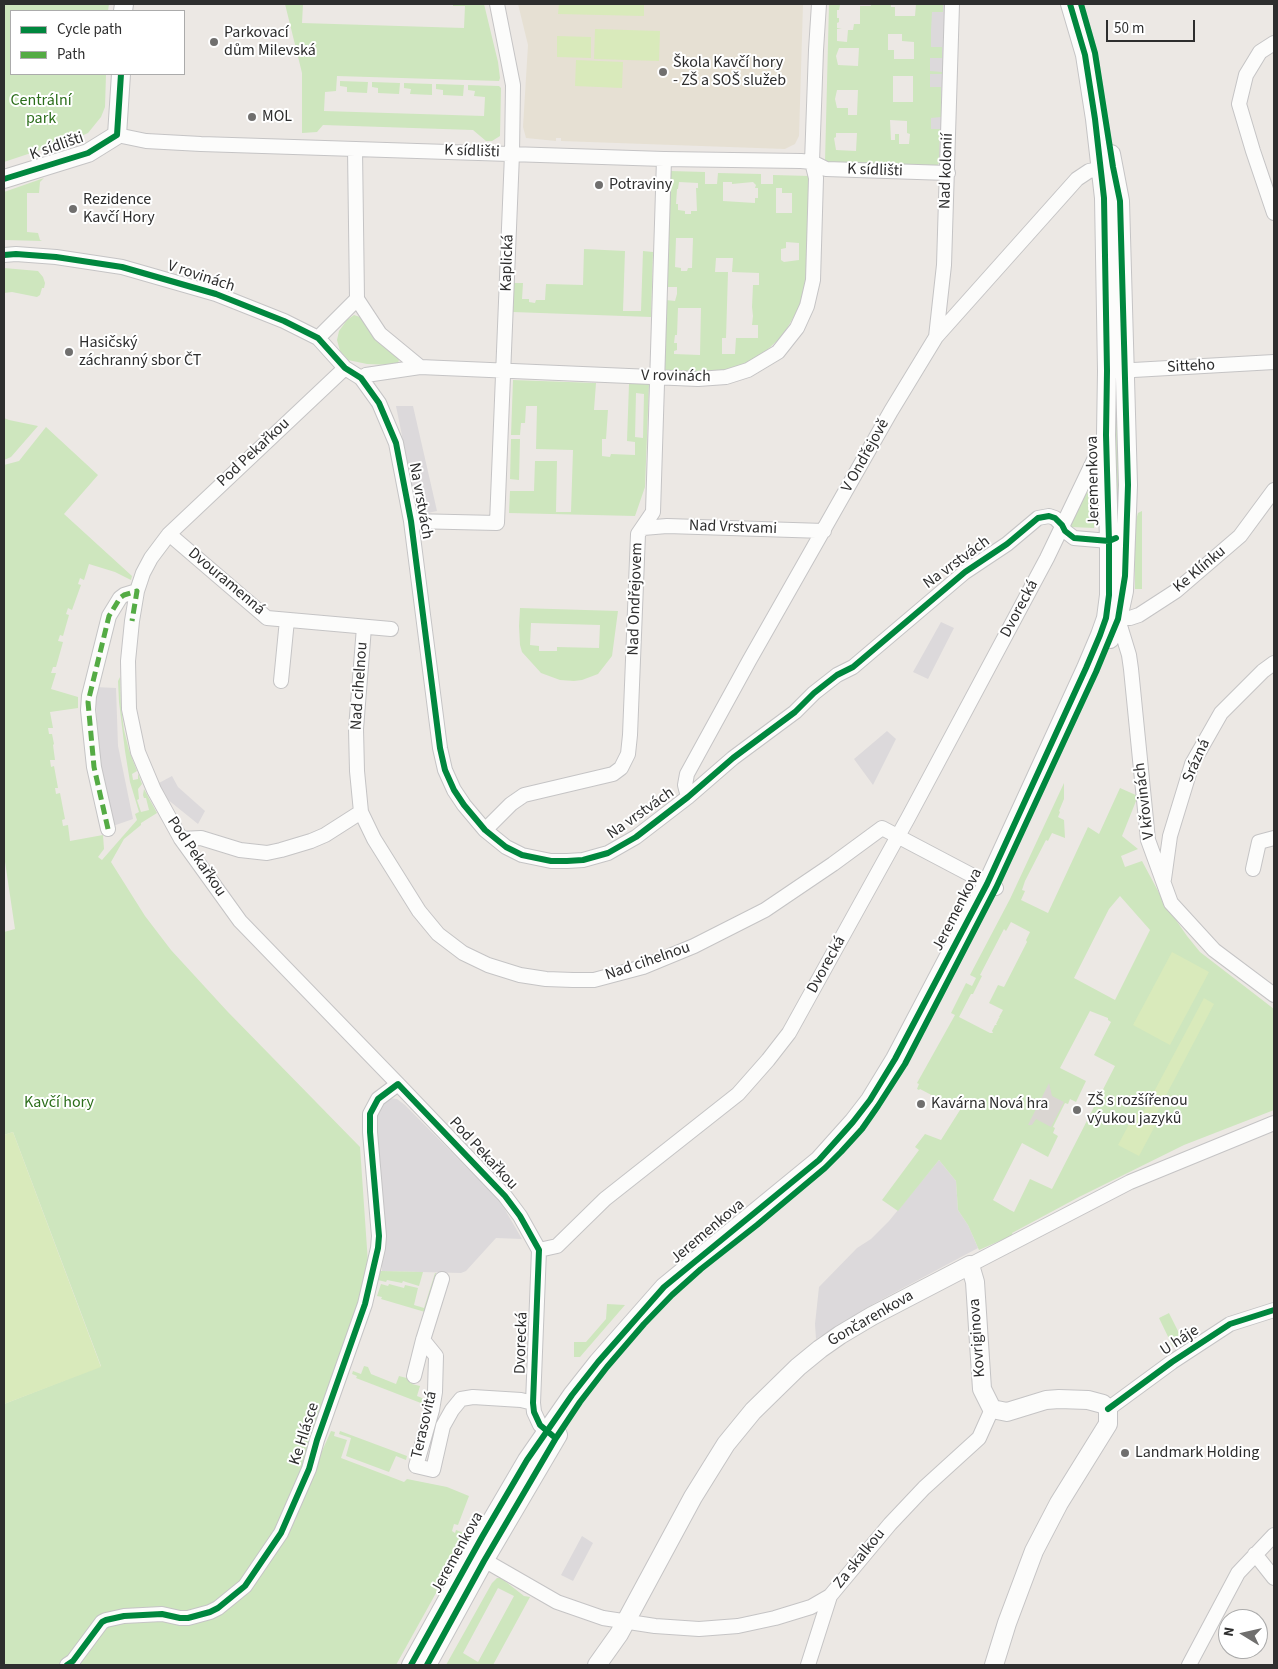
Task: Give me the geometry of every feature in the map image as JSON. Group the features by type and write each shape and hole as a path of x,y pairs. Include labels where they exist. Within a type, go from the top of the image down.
{"street":[{"name":"Kaplická","path":"411,521 497,523 512,154 513,85 497,4"},
{"name":"V rovinách","path":"6,254 56,257 122,267 216,294 284,321 318,338 327,346 344,368 361,378 366,375 420,367 657,378 726,377 748,370 778,352 797,328 807,306 813,280 816,178 812,162 816,50 820,4"},
{"name":"Nad kolonií","path":"936,337 944,265 952,4"},
{"name":"Jeremenkova","path":"412,1665 551,1435 598,1362 664,1287 819,1160 834,1145 900,1061 1086,668 1112,618 1125,576 1128,485 1116,371 1120,201 1107,167 1085,55 1070,4"},
{"name":"Jeremenkova","path":"1081,4 1095,53 1107,167"},
{"path":"1274,43 1260,52 1246,74 1240,104 1252,151 1274,213"},
{"path":"117,136 121,75"},
{"name":"K sídlišti","path":"4,179 88,153 117,136 146,141 664,159 812,162 826,170 948,173"},
{"path":"355,148 356,299 380,334 420,367"},
{"name":"Nad Ondřejovem","path":"485,830 511,804 524,795 613,774 621,768 628,754 638,534 654,512 664,159"},
{"name":"V Ondřejově","path":"688,797 685,785 687,774 891,411 936,337 1077,179 1086,172 1107,167"},
{"path":"318,338 356,299"},
{"name":"Sitteho","path":"1116,371 1274,362"},
{"name":"Pod Pekařkou","path":"344,368 169,534 151,558 143,573 138,591 132,621 128,661 129,709 138,752 154,790 181,839 240,921 504,1196 520,1216 539,1250"},
{"name":"Jeremenkova","path":"1112,618 1108,595 1110,541 1106,435 1116,371"},
{"name":"Na vrstvách","path":"361,378 379,403 396,443 411,521 442,760 454,790 485,830 506,847 522,855 551,861 583,860 600,856 616,849 646,830 733,758 795,712 830,680 852,668 958,577 1007,544 1038,518 1049,516 1055,518 1065,531 1074,538 1110,541"},
{"name":"Dvorecká","path":"551,1435 536,1420 533,1403 539,1250 557,1246 605,1200 738,1094 789,1033 898,836 1047,558 1106,435"},
{"name":"Ke Klínku","path":"1112,618 1139,615 1176,591 1240,536 1274,490"},
{"name":"Nad Vrstvami","path":"643,528 667,526 824,531"},
{"path":"1110,541 1120,536 1126,528"},
{"name":"Dvouramenná","path":"169,534 267,618 391,629"},
{"path":"108,829 94,767 88,710 89,696 109,616 120,598 138,591"},
{"name":"V křovinách","path":"1112,618 1129,656 1148,840 1171,903 1214,950 1273,993"},
{"path":"281,682 288,620"},
{"name":"Nad cihelnou","path":"364,627 356,729 357,771 361,812 384,856 419,911 438,934 462,952 488,965 520,975 546,979 594,980 644,967 694,946 764,910 833,864 882,828 986,882"},
{"name":"Srázná","path":"1163,882 1170,836 1192,764 1222,713 1274,663"},
{"path":"181,839 201,838 240,850 267,853 311,841 325,835 361,812"},
{"path":"1253,869 1258,842 1274,838"},
{"name":"Ke Hlásce","path":"67,1665 73,1661 102,1622 106,1620 124,1616 162,1614 188,1618 218,1608 245,1586 280,1533 309,1469 317,1440 365,1304 379,1236 370,1114 378,1099 398,1084"},
{"name":"Gončarenkova","path":"598,1665 619,1634 693,1497 726,1444 752,1411 820,1349 872,1316 1130,1182 1274,1123"},
{"name":"Kovriginova","path":"970,1265 974,1282 982,1389 992,1408"},
{"name":"Terasovitá","path":"414,1376 442,1279"},
{"name":"U háje","path":"1108,1409 1172,1362 1230,1324 1274,1310"},
{"name":"Terasovitá","path":"423,1340 436,1356 435,1392 432,1410 416,1466 433,1470 443,1426 461,1399 521,1400 533,1403"},
{"path":"992,1408 1006,1412 1059,1398 1088,1400 1103,1404 1108,1409 1108,1424 1058,1503 1034,1551 994,1665"},
{"name":"Za skalkou","path":"478,1557 557,1602 603,1618 655,1626 699,1629 738,1626 776,1618 811,1607 830,1596 890,1524 924,1488 979,1438 992,1408"},
{"path":"1189,1665 1238,1573 1274,1534"},
{"path":"1255,1554 1274,1578"},
{"name":"Jeremenkova","path":"427,1665 478,1557"},
{"path":"808,1665 830,1596"}],"shaded area":[{"name":"Škola Kavčí hory - ZŠ a SOŠ služeb","path":"518,4 803,4 799,136 795,144 785,149 561,141 561,138 556,138 556,141 526,138 523,127 528,45"},
{"path":"931,4 948,4 945,133 926,132"},
{"path":"396,406 413,406 437,511 418,515"},
{"path":"941,622 954,628 928,679 913,672"},
{"path":"95,687 116,688 118,746 133,819 113,826 99,760"},
{"path":"887,731 896,739 873,785 854,759"},
{"path":"172,776 178,787 205,811 198,824 167,799 159,783"},
{"path":"1049,1083 1052,1096 1064,1102 1051,1127 1036,1119 1032,1125 1028,1125"},
{"path":"390,1098 397,1099 405,1105 500,1201 522,1239 496,1238 466,1271 461,1273 382,1271 382,1248 372,1121 376,1105"},
{"path":"939,1160 956,1181 958,1210 968,1225 978,1248 875,1303 816,1339 815,1324 819,1287 857,1248 871,1239 889,1221"},
{"path":"582,1536 593,1543 573,1581 561,1575"}],"green space":[{"name":"Centrální park","path":"4,4 109,4 108,10 10,10 10,75 106,75 105,107 101,117 88,133 4,162"},
{"path":"285,4 303,4 302,23 464,28 465,6 453,6 453,4 484,4 498,62 499,81 337,76 336,91 325,92 324,111 484,116 485,97 474,96 475,91 468,90 468,85 499,86 501,88 500,136 492,141 486,141 473,130 323,125 317,132 302,133 302,73"},
{"path":"559,4 644,4 644,16 558,14"},
{"path":"829,4 853,4 840,5 839,10 837,10 839,22 837,23 837,28 842,29 837,29 837,41 847,42 848,30 853,30 854,24 860,24 860,6 891,4 891,7 895,7 895,16 915,16 916,4 943,4 943,12 932,12 931,30 931,47 942,47 942,58 930,58 930,71 942,72 942,74 930,74 930,87 941,87 941,117 931,118 931,129 940,129 939,163 937,166 825,162","holes":["888,34 902,34 902,41 914,42 914,59 894,59 894,50 888,50","839,48 859,48 858,66 838,65 836,56","893,76 913,76 913,102 893,102","837,90 858,90 857,115 848,115 848,108 837,108 835,99","890,120 907,121 907,133 910,134 909,144 899,144 899,134 895,134 895,140 891,140","836,133 857,133 856,151 836,150 834,138"]},
{"path":"595,29 660,31 659,61 594,59"},
{"path":"557,36 591,37 591,58 557,57"},
{"path":"576,60 623,62 622,88 575,86"},
{"path":"340,81 368,82 367,93 347,92 347,87 340,86"},
{"path":"372,82 400,83 399,94 378,93 378,88 372,87"},
{"path":"404,83 432,84 432,95 410,94 411,89 404,88"},
{"path":"436,84 464,85 463,96 443,95 443,90 436,89"},
{"path":"670,171 705,172 705,184 717,184 718,173 761,174 761,184 773,184 773,175 810,176 807,275 802,303 783,335 765,352 731,369 703,372 664,371 666,300 675,301 677,294 677,287 666,287","holes":["679,182 698,183 698,188 696,188 697,211 685,214 685,211 678,210 678,204 676,204","723,182 732,182 732,184 753,182 756,185 755,188 758,188 758,198 755,198 755,203 723,201","776,188 782,188 782,193 792,193 792,213 776,213","676,238 693,238 692,268 688,268 687,271 681,271 681,268 675,267","786,242 799,243 799,260 784,262 781,260 781,249 786,248","716,258 733,258 732,272 759,273 759,285 753,285 752,307 752,325 758,325 758,338 736,338 735,354 722,354 722,338 726,338 728,272 715,272","678,308 701,308 700,355 674,354 674,351 677,350 677,343 674,343 675,335 677,335"]},
{"path":"44,178 40,182 39,193 27,193 27,232 38,233 42,241 4,240 4,192"},
{"path":"584,249 625,251 623,311 641,311 643,251 653,252 651,317 513,312 514,283 523,283 522,299 529,299 529,302 535,303 536,300 545,300 546,284 583,285"},
{"path":"4,268 38,271 45,283 40,295 37,297 12,292 4,293"},
{"path":"354,315 363,318 397,356 398,363 392,365 367,364 348,360 340,351 337,340 339,331 347,320"},
{"path":"513,380 596,383 594,410 608,410 606,439 602,439 602,456 610,457 611,454 635,455 635,442 627,441 629,384 649,384 645,487 635,516 509,513 510,491 534,491 535,461 557,461 556,512 571,512 573,450 536,449 537,406 526,406 525,423 521,423 520,435 511,435","holes":["636,393 644,394 643,438 635,437"]},
{"path":"1117,385 1122,518 1118,520 1117,524 1114,386"},
{"path":"4,418 38,426 11,457 4,460"},
{"name":"Kavčí hory","path":"46,427 98,475 64,514 132,576 131,580 115,572 89,564 84,580 80,578 78,584 81,585 72,610 68,608 66,614 69,615 63,636 60,635 58,641 63,642 56,667 53,667 51,673 56,673 51,689 78,697 78,708 50,712 53,728 48,728 49,734 52,734 54,744 55,760 50,760 51,767 54,766 58,788 55,788 56,794 60,793 65,819 62,820 63,826 68,825 70,841 103,835 104,849 98,857 102,860 137,820 135,814 139,812 130,782 119,702 118,681 120,677 124,730 137,771 132,774 133,780 138,779 138,773 142,784 138,789 139,799 137,800 141,812 149,810 146,798 143,795 144,789 157,813 141,823 124,839 111,862 145,916 171,950 227,1011 360,1147 368,1263 366,1282 311,1447 322,1451 331,1431 335,1432 334,1436 347,1440 341,1458 404,1482 407,1479 447,1487 469,1496 458,1525 454,1524 452,1531 455,1533 456,1530 469,1535 474,1534 470,1541 466,1539 396,1665 4,1665 4,1404 101,1366 13,1132 4,1135 4,932 15,929 4,855 4,465 19,461"},
{"path":"511,439 520,439 519,480 510,479"},
{"path":"1093,477 1095,485 1094,528 1071,527 1070,526"},
{"path":"1142,511 1142,589 1135,589 1135,524 1138,513"},
{"path":"520,608 618,611 612,656 598,674 582,680 560,680 541,673 522,652 519,626","holes":["531,623 600,625 599,648 557,647 557,651 539,651 539,646 530,645"]},
{"path":"1064,783 1064,799 1058,817 1064,820 1065,838 1052,833 1048,841 1046,840 1022,890 1025,891 1021,900 1048,913 1088,827 1099,834 1120,788 1138,796 1122,836 1138,849 1121,856 1125,867 1142,861 1165,904 1200,952 1274,1009 1274,1110 1184,1145 1079,1197 1012,1233 1013,1235 979,1250 968,1225 958,1210 956,1181 939,1160 898,1211 882,1200 919,1150 915,1147 925,1134 941,1140 960,1110 917,1089 919,1084 917,1083 955,1015 951,1013 966,983 972,986 976,978 970,975 1010,899","holes":["1120,896 1150,930 1115,1000 1074,978 1109,909","1011,922 1030,932 1026,940 1027,942 1004,987 998,985 989,1003 1003,1010 997,1025 995,1025 992,1031 993,1033 990,1033 959,1017 971,994 973,994 982,976 980,975 1004,929 1006,931","1090,1011 1108,1018 1111,1022 1094,1055 1115,1066 1052,1189 1030,1179 1014,1212 993,1200 1022,1143 1048,1157 1058,1136 1053,1133 1055,1128 1053,1127 1065,1103 1068,1104 1070,1099 1076,1102 1086,1081 1060,1068"]},
{"path":"1172,952 1209,972 1170,1045 1133,1025"},
{"path":"1204,998 1214,1004 1152,1122 1156,1124 1139,1156 1118,1145 1135,1113 1141,1116"},
{"path":"13,1132 101,1367 4,1404 4,1135"},
{"path":"380,1271 423,1272 419,1286 403,1281 402,1283 378,1280"},
{"path":"435,1273 425,1312 381,1299 382,1297 377,1296 381,1284 404,1288 405,1285 418,1288 414,1305 424,1308"},
{"path":"607,1304 625,1305 580,1357 574,1357 574,1342 586,1342 606,1319"},
{"path":"1169,1313 1182,1339 1173,1347 1159,1318"},
{"path":"364,1366 368,1367 371,1374 396,1384 399,1376 414,1380 412,1384 420,1386 417,1396 427,1400 426,1405 356,1378 357,1376 352,1374 353,1371 361,1374"},
{"path":"340,1431 407,1456 406,1460 396,1456 389,1472 346,1456 351,1438 339,1434"},
{"path":"497,1578 501,1578 524,1596 530,1597 493,1665 446,1665 492,1583","holes":["498,1588 514,1596 478,1662 463,1653"]}],"marked path":[{"path":"108,829 94,767 88,702 109,616 120,598 137,591 132,621"}],"cycle path":[{"path":"411,1665 527,1460 572,1395 598,1362 664,1287 819,1160 870,1100 895,1059 987,884 1100,635 1106,618 1109,595 1104,198 1085,55 1070,4"},
{"path":"427,1665 484,1561 556,1438 580,1402 607,1367 672,1295 825,1168 862,1129 878,1106 905,1064 996,888 1096,672 1118,619 1125,576 1128,485 1120,201 1095,53 1081,4"},
{"path":"4,179 88,153 117,135 121,75"},
{"path":"4,255 56,257 122,267 216,294 284,321 318,338 345,368 361,378 379,403 396,443 411,521 440,748 445,770 454,790 485,830 506,847 522,855 551,861 583,860 608,853 636,837 688,797 733,758 795,712 814,693 837,675 853,667 965,572 1007,544 1038,518 1049,516 1055,518 1065,531 1074,538 1109,541 1116,538"},
{"path":"67,1665 73,1661 102,1622 106,1620 124,1616 162,1614 188,1618 218,1608 245,1586 281,1533 309,1469 317,1440 365,1304 379,1236 370,1114 378,1099 398,1084 505,1196 520,1216 539,1250 533,1403 534,1412 540,1425 553,1436"},
{"path":"1108,1409 1172,1362 1230,1324 1274,1310"}],"place":[{"name":"Parkovací dům Milevská","path":"214,42"},
{"name":"Škola Kavčí hory - ZŠ a SOŠ služeb","path":"663,72"},
{"name":"MOL","path":"252,117"},
{"name":"Potraviny","path":"599,185"},
{"name":"Rezidence Kavčí Hory","path":"73,209"},
{"name":"Hasičský záchranný sbor ČT","path":"69,352"},
{"name":"Kavárna Nová hra","path":"921,1104"},
{"name":"ZŠ s rozšířenou výukou jazyků","path":"1077,1110"},
{"name":"Landmark Holding","path":"1125,1453"}]}
